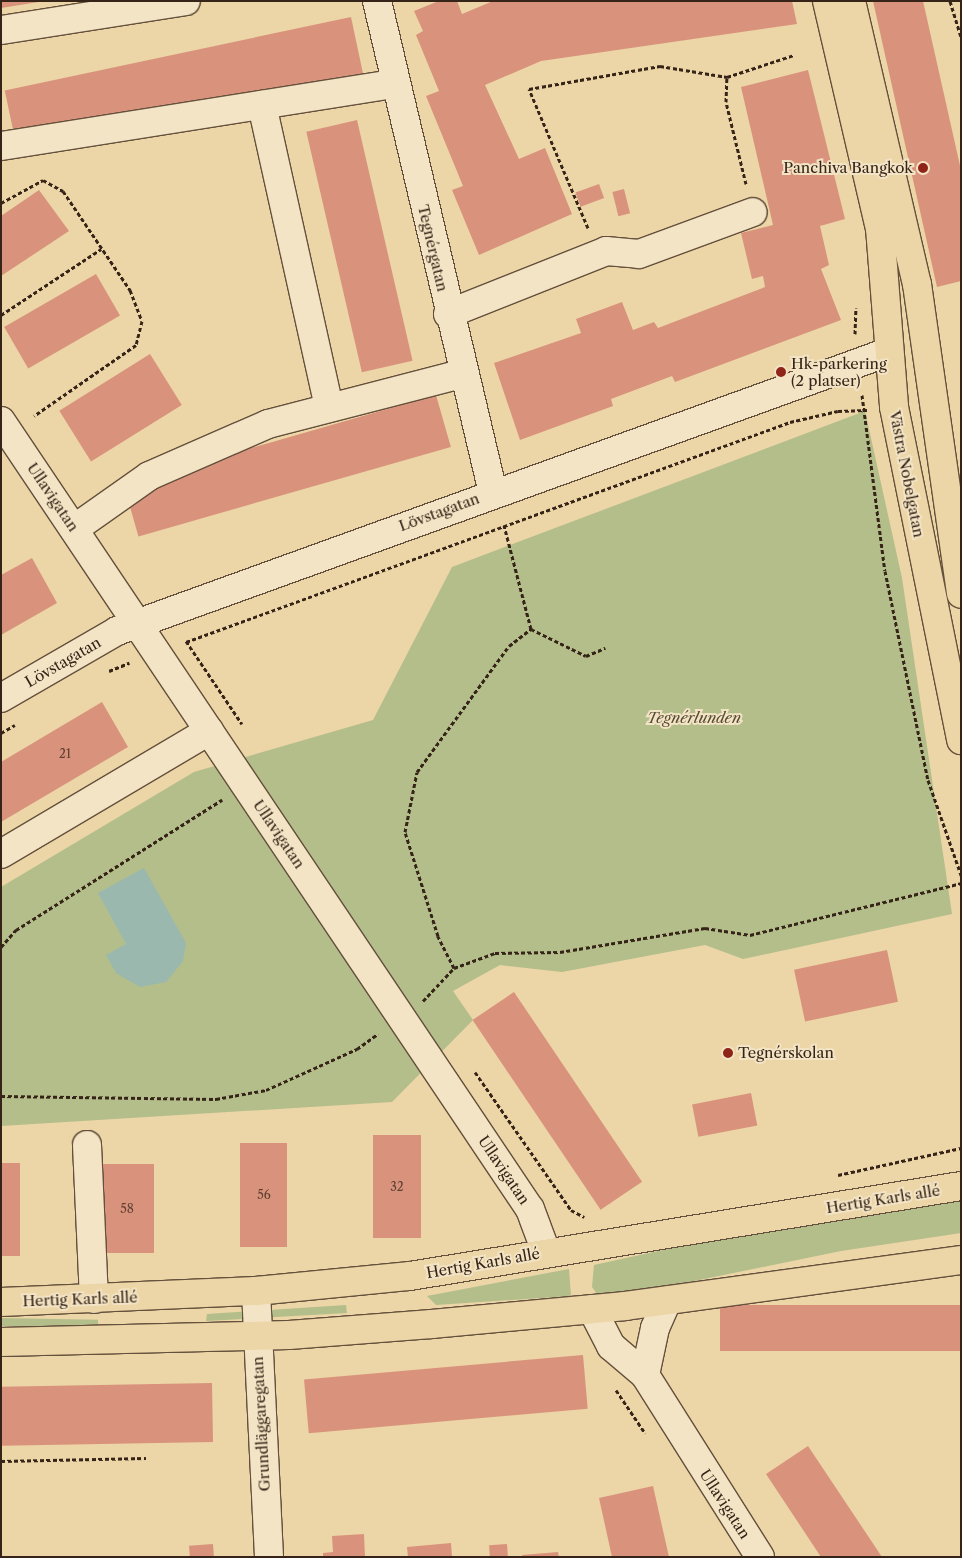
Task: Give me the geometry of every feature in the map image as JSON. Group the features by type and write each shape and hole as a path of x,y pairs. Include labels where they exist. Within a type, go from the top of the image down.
{"main road":[{"name":"Västra Nobelgatan","path":"827,1 880,228 888,352 894,406 961,740"},
{"path":"851,1 917,284 961,594"},
{"name":"Hertig Karls allé","path":"1,1302 256,1291 410,1276 546,1252 580,1251 765,1215 848,1206 961,1186"},
{"path":"1,1342 256,1336 592,1309 667,1301 961,1260"}],"street":[{"path":"1,30 81,9 186,1"},
{"name":"Tegnérgatan","path":"377,1 394,84 462,374 493,493"},
{"path":"1,146 394,84"},
{"path":"262,105 329,408"},
{"path":"448,314 599,254 639,254 753,212"},
{"name":"Lövstagatan","path":"1,698 137,623 888,352"},
{"path":"74,529 149,476 268,424 462,374"},
{"name":"Ullavigatan","path":"1,420 530,1209 546,1252"},
{"path":"1,854 210,731"},
{"path":"87,1145 94,1299"},
{"name":"Grundläggaregatan","path":"256,1291 256,1336 269,1557"},
{"path":"645,1375 655,1328 667,1301"},
{"name":"Ullavigatan","path":"592,1309 611,1346 645,1375 760,1557"}],"path":[{"path":"950,1 961,37"},
{"path":"599,254 529,89 660,66 727,77 794,55"},
{"path":"727,77 726,102 753,212"},
{"path":"1,203 44,180 63,191 130,290 142,321 136,345 34,416"},
{"path":"1,315 101,248"},
{"path":"858,296 853,325 862,411 878,492 885,571 928,780 961,875"},
{"path":"103,674 157,652 790,422 838,411 862,411 876,408"},
{"path":"504,526 531,629 586,656 605,648"},
{"path":"454,968 438,936 405,832 417,772 508,646 531,629"},
{"path":"1,733 18,723"},
{"path":"1,947 16,930 246,784"},
{"path":"1,1096 216,1099 266,1090 357,1049 421,1005 454,968 495,953 560,952 705,928 750,935 961,883"},
{"path":"1,1461 146,1458"}],"green space":[{"name":"Tegnérlunden","path":"865,411 902,578 952,914 743,959 705,945 562,972 500,965 453,991 473,1020 392,1102 1,1126 1,887 194,772 373,720 452,567"},
{"path":"961,1200 961,1233 841,1251 660,1288 597,1294 592,1287 594,1265 741,1233"},
{"path":"569,1269 571,1296 436,1305 427,1296"},
{"path":"346,1305 347,1313 206,1321 207,1314"},
{"path":"1,1318 98,1320 98,1328 1,1326"}],"water":[{"path":"144,868 186,943 183,961 166,982 140,987 116,973 106,955 126,944 98,893"}],"building":[{"path":"1,1 39,1 39,2 1,8"},
{"path":"439,1 457,1 462,14 493,1 792,1 797,24 541,61 485,85 519,159 545,148 572,214 479,255 452,190 463,186 426,96 439,91 416,35 423,31 414,11"},
{"path":"873,1 923,1 961,170 961,281 937,287"},
{"path":"351,17 364,77 17,150 5,91"},
{"path":"808,70 845,219 820,226 829,265 821,269 841,320 675,382 672,376 611,399 613,406 520,440 494,363 581,333 576,319 622,302 633,330 654,322 658,328 765,287 763,276 752,279 741,233 773,225 741,87"},
{"path":"357,120 413,361 362,372 306,132"},
{"path":"599,184 604,198 581,207 576,193"},
{"path":"624,189 630,213 618,216 612,192"},
{"path":"39,190 69,231 1,276 1,216"},
{"path":"96,274 120,316 28,369 4,327"},
{"path":"150,354 182,405 91,462 59,411"},
{"path":"436,395 451,447 138,536 124,485"},
{"path":"32,558 57,603 1,635 1,575"},
{"path":"102,702 128,747 1,822 1,762"},
{"path":"887,950 898,1002 805,1022 794,970"},
{"path":"514,992 642,1182 601,1210 473,1020"},
{"path":"751,1093 757,1125 698,1137 692,1104"},
{"path":"373,1135 421,1135 421,1238 373,1238"},
{"path":"240,1143 287,1143 287,1247 240,1247"},
{"path":"1,1163 20,1163 20,1256 1,1256"},
{"path":"99,1164 154,1164 154,1253 99,1253"},
{"path":"720,1305 961,1305 961,1351 720,1351"},
{"path":"583,1355 588,1409 309,1433 304,1379"},
{"path":"212,1383 213,1442 2,1446 1,1387"},
{"path":"808,1446 882,1557 821,1557 766,1474"},
{"path":"653,1486 669,1557 612,1557 599,1498"},
{"path":"364,1534 365,1557 323,1557 323,1553 333,1552 332,1536"},
{"path":"451,1543 452,1557 408,1557 407,1547"},
{"path":"213,1544 214,1557 190,1557 189,1546"},
{"path":"507,1544 508,1557 490,1557 489,1545"},
{"path":"558,1552 559,1557 523,1557 522,1555"}],"place":[{"name":"Panchiva Bangkok","path":"923,168"},
{"name":"Hk-parkering (2 platser)","path":"781,372"},
{"name":"Tegnérskolan","path":"728,1053"}]}
